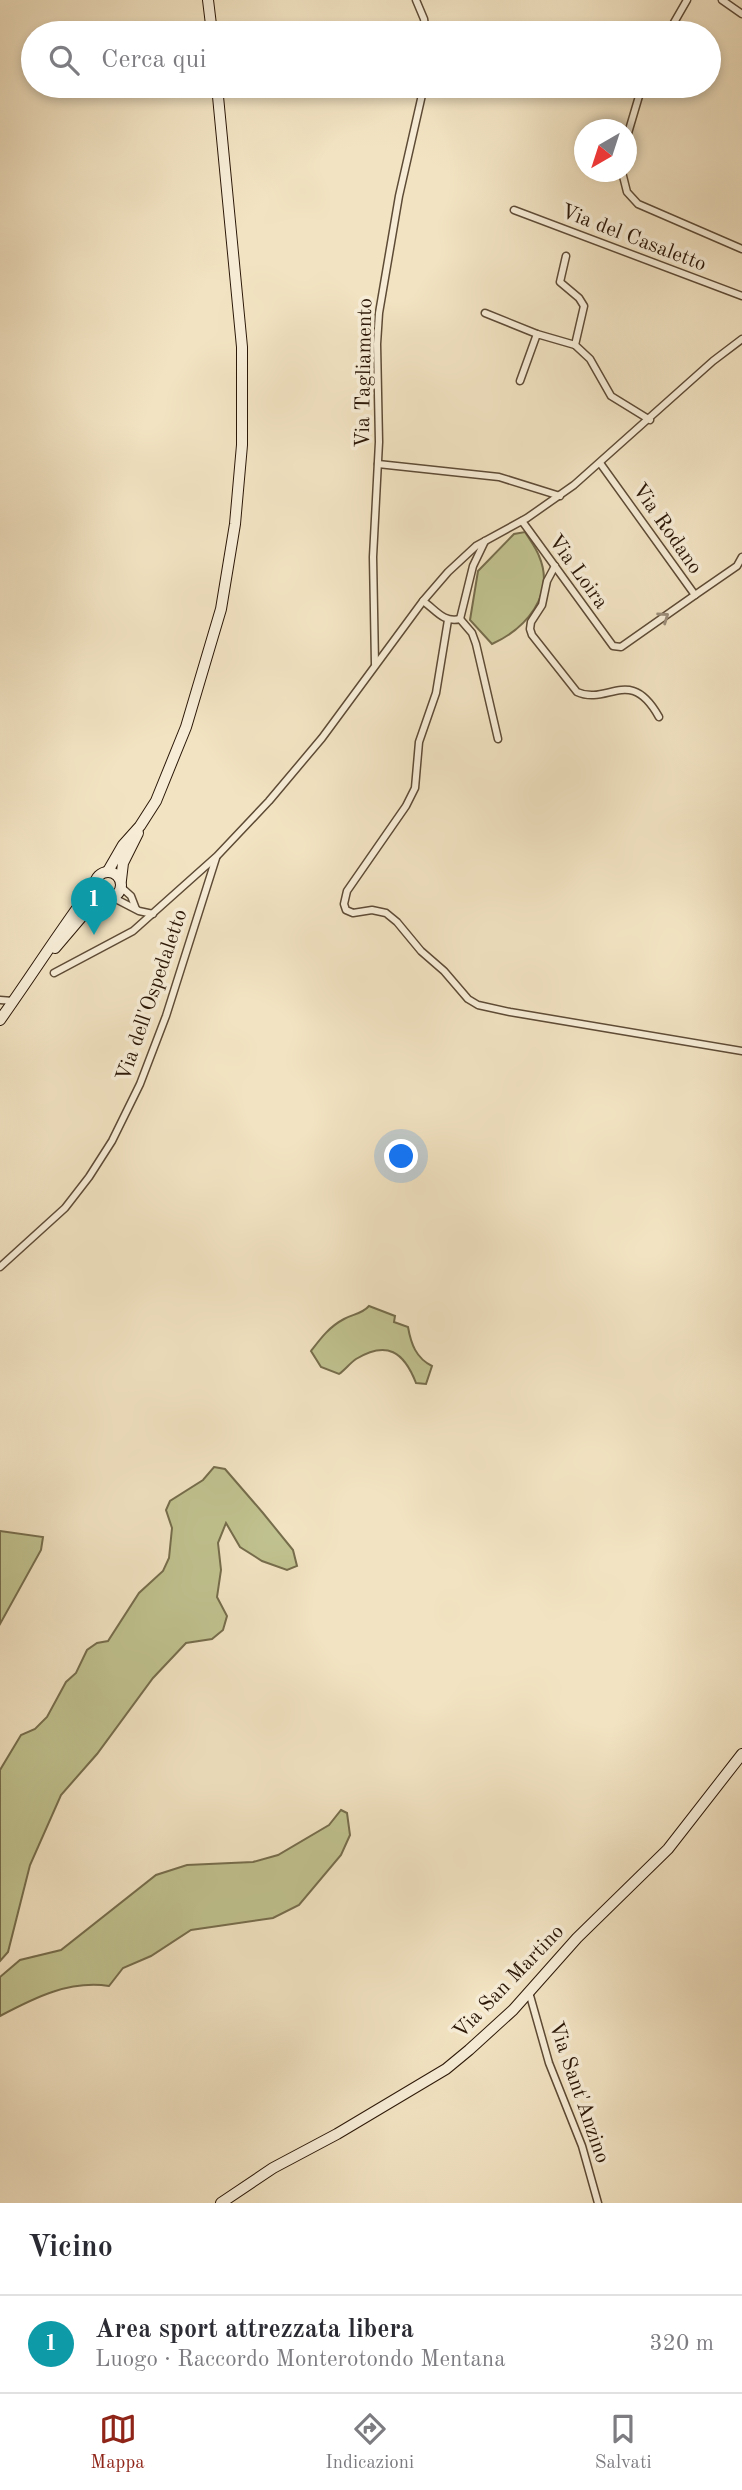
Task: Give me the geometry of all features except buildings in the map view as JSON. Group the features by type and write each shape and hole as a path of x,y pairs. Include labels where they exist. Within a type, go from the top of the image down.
{"main road":[{"path":"208,0 211,21"},
{"path":"0,1020 47,956 89,908 118,893 123,863 140,825 164,784 190,714 221,609 236,513 242,445 242,347 218,98"},
{"path":"47,956 55,938 97,877 108,871 123,845 140,825"},
{"path":"108,871 116,874 121,884"},
{"path":"94,885 99,895 109,898"},
{"name":"Via San Martino","path":"220,2203 273,2168 337,2134 446,2068 482,2040 577,1938 676,1840 742,1754"}],"street":[{"path":"416,0 423,21"},
{"path":"675,21 687,0"},
{"path":"722,0 742,14"},
{"name":"Via Tagliamento","path":"375,666 373,557 378,464 379,313 399,197 421,98"},
{"path":"632,119 638,98"},
{"path":"624,182 627,192 638,204 742,249"},
{"name":"Via del Casaletto","path":"514,210 742,296"},
{"path":"566,256 560,275 561,282 584,306 575,345"},
{"path":"485,313 537,334 575,345 592,362 611,396 649,420"},
{"path":"520,381 537,334"},
{"path":"54,973 128,934 217,856 269,801 322,738 423,601 448,572 477,546 522,521 560,495 600,463 713,361 742,339"},
{"name":"Via Rodano","path":"600,463 695,595 621,648 608,641"},
{"path":"378,464 492,476 560,495"},
{"name":"Via Loira","path":"522,521 608,641"},
{"path":"460,619 473,566 486,540"},
{"path":"695,595 737,566 742,557"},
{"path":"555,566 547,581 542,606 531,622 532,635 577,692 638,692 653,706 659,717"},
{"path":"423,601 448,620 460,619"},
{"path":"460,619 472,633 476,644 498,740"},
{"path":"448,620 436,692 419,743 415,788 406,806 347,891 344,900 346,910 357,914 374,910 393,918 418,949 444,971 468,999 478,1005 522,1015 742,1051"},
{"name":"Via dell'Ospedaletto","path":"0,1267 65,1208 112,1141 140,1084 166,1016 217,856"},
{"path":"121,884 131,896 136,909"},
{"path":"109,898 153,914"},
{"path":"0,1000 13,1001"},
{"name":"Via Sant'Anzino","path":"529,1992 549,2063 582,2146 598,2203"}],"green space":[{"path":"525,532 538,553 543,570 540,597 526,620 492,644 470,620 478,571 514,534"},
{"path":"369,1306 395,1316 394,1322 408,1327 415,1350 432,1366 426,1384 416,1383 400,1357 385,1350 367,1353 339,1374 321,1367 311,1351 318,1342 339,1322"},
{"path":"214,1467 225,1469 263,1513 293,1550 297,1566 287,1570 262,1561 240,1547 226,1523 218,1543 221,1570 217,1597 227,1616 223,1630 212,1639 186,1643 153,1678 97,1754 61,1795 30,1865 8,1952 0,1961 0,1770 21,1735 35,1729 47,1717 66,1682 76,1673 87,1650 97,1643 108,1641 139,1593 163,1571 169,1558 172,1528 166,1510 170,1501 203,1480"},
{"path":"0,1531 43,1537 41,1550 0,1624"},
{"path":"341,1810 347,1813 350,1835 341,1855 299,1905 273,1918 191,1930 151,1956 123,1968 109,1986 66,1988 39,1997 0,2016 0,1977 20,1960 61,1950 156,1875 187,1865 253,1862 278,1855 329,1825"}],"place":[{"name":"Area sport attrezzata libera","path":"94,935"}]}
